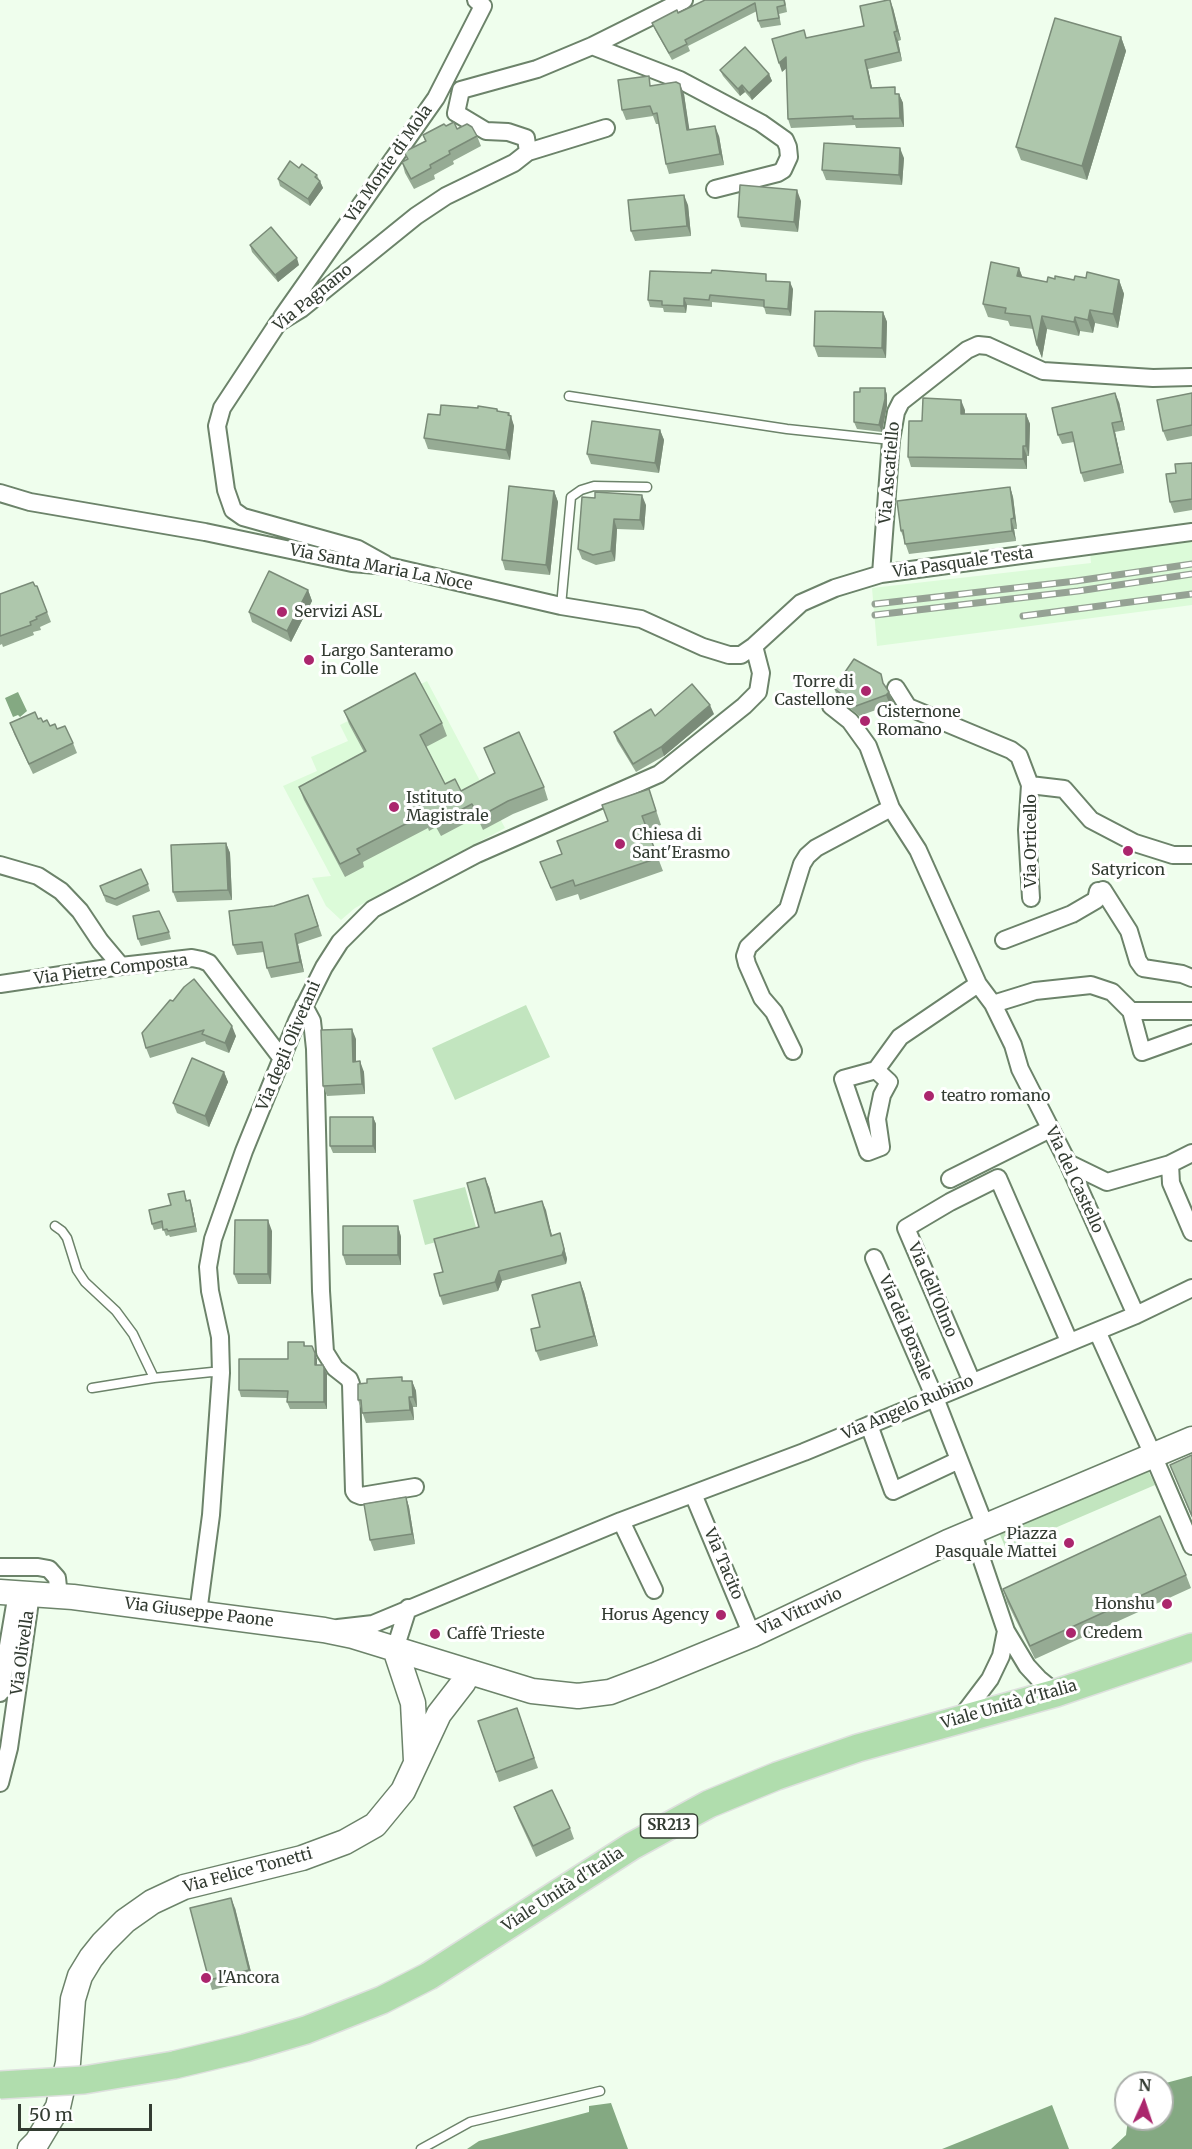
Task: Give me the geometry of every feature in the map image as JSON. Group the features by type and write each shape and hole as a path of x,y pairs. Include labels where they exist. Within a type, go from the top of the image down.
{"main road":[{"name":"Viale Unità d'Italia","path":"0,2085 84,2080 174,2066 306,2030 382,2000 429,1976 632,1846 709,1804 777,1776 858,1748 1056,1693 1192,1647"}],"street":[{"name":"Via Monte di Mola","path":"278,323 436,98 483,6 476,0"},
{"path":"528,152 526,138 508,132 486,131 456,112 462,90 537,69 592,46 684,0"},
{"path":"592,46 680,80 761,123 785,140 789,157 783,170 715,189"},
{"name":"Via Pagnano","path":"388,566 358,549 243,517 233,510 226,490 217,426 222,408 278,323 301,309 416,216 446,196 513,163 528,152 606,128"},
{"name":"Via Ascatiello","path":"881,574 891,440 896,412 901,402 967,350 978,345 988,346 1043,371 1154,378 1192,377"},
{"name":"Via Santa Maria La Noce","path":"0,493 30,502 205,532 352,563 388,566 561,606 641,619 703,647 729,655 741,655 754,646"},
{"name":"Via Pasquale Testa","path":"754,646 801,603 835,588 881,574 1192,532"},
{"name":"Via degli Olivetani","path":"198,1613 211,1515 221,1373 220,1337 210,1291 208,1267 213,1239 244,1150 304,1006 324,967 340,942 374,909 477,854 658,774 744,706 758,692 761,673 754,646"},
{"path":"896,688 908,707 1011,750 1019,756 1030,785 1064,789 1091,820 1135,843 1173,855 1192,855"},
{"name":"Via del Castello","path":"831,706 850,722 868,746 891,808 918,850 978,984 993,1004 1013,1045 1020,1069 1068,1164 1136,1315"},
{"name":"Via Orticello","path":"1030,785 1027,830 1031,898"},
{"path":"793,1052 774,1012 762,998 747,964 745,956 748,947 788,909 802,864 807,856 816,848 891,808"},
{"path":"0,865 38,876 61,891 80,911 122,966"},
{"path":"1004,940 1072,914 1096,900 1100,890 1129,931 1138,961 1143,968 1182,974 1192,978"},
{"name":"Via Pietre Composta","path":"0,984 122,966 192,958 202,960 209,963 282,1060"},
{"path":"876,1070 889,1082 882,1095 878,1119 881,1148 868,1152 843,1079 876,1070 900,1037 978,984"},
{"path":"993,1004 1035,991 1091,985 1112,992 1131,1011 1142,1052 1192,1034"},
{"path":"304,1006 312,1022 315,1049 321,1291 325,1352 335,1368 349,1379 351,1384 354,1491 362,1496 415,1487"},
{"path":"1131,1011 1192,1011"},
{"path":"950,1179 1050,1129"},
{"path":"1068,1164 1107,1182 1170,1164 1192,1153"},
{"path":"1170,1164 1171,1183 1192,1232"},
{"name":"Via dell'Olmo","path":"972,1382 906,1228 950,1202 998,1178 1069,1341"},
{"name":"Via del Borsale","path":"874,1258 935,1398 959,1460"},
{"name":"Via Angelo Rubino","path":"324,1630 373,1624 621,1521 870,1425 1136,1315 1192,1288"},
{"path":"1097,1331 1192,1546"},
{"path":"870,1425 893,1491 959,1460 1006,1631 1027,1666 1056,1693"},
{"name":"Via Vitruvio","path":"395,1649 532,1691 578,1696 610,1692 752,1635 978,1529 1192,1438"},
{"name":"Via Tacito","path":"693,1494 752,1635"},
{"path":"621,1521 654,1590"},
{"path":"0,1567 49,1569 57,1578 59,1596"},
{"path":"0,1693 16,1593"},
{"name":"Via Giuseppe Paone","path":"16,1593 59,1596 324,1630 395,1649"},
{"name":"Via Olivella","path":"0,1783 9,1748 16,1593"},
{"path":"408,1608 395,1649 413,1703 416,1764"},
{"path":"958,1720 990,1679 1001,1656 1006,1631"},
{"name":"Via Felice Tonetti","path":"30,2149 37,2142 58,2107 68,2063 73,1999 80,1976 91,1958 125,1921 152,1902 184,1887 302,1858 359,1835 375,1825 403,1791 439,1714 469,1672"}],"lane":[{"path":"569,396 765,426 891,440"},
{"path":"561,606 572,497 581,490 594,486 648,488"},
{"path":"55,1226 68,1238 77,1270 116,1311 134,1334 154,1378"},
{"path":"92,1388 154,1378 221,1373"},
{"path":"421,2149 470,2122 600,2091"}],"shaded area":[{"path":"1192,540 1192,605 877,646 872,588 1091,563 1090,552"},
{"name":"Istituto Magistrale","path":"427,681 505,828 355,908 341,920 326,906 312,878 331,876 283,786 317,771 311,757 348,741 340,725"},
{"path":"18,692 27,711 20,717 18,715 13,717 5,698"},
{"path":"526,1005 550,1057 455,1100 432,1048"},
{"path":"465,1187 477,1231 425,1245 413,1200"},
{"path":"1146,1466 1155,1485 1006,1549 998,1530"},
{"path":"1192,2076 1192,2149 1111,2149 1126,2135 1126,2131 1174,2131 1174,2081"},
{"path":"611,2103 628,2149 467,2149 479,2141 589,2112 589,2106"},
{"path":"1052,2105 1069,2149 942,2149"}],"building":[{"path":"705,0 784,0 785,5 777,7 779,18 758,21 755,3 685,40 687,44 669,53 652,23 677,10 678,13"},
{"path":"890,0 899,52 865,60 871,88 895,87 895,94 899,94 900,118 853,119 853,116 788,119 786,57 779,63 772,39 804,30 806,38 864,26 860,6"},
{"path":"1055,18 1121,37 1082,166 1016,147"},
{"path":"745,47 769,74 749,93 742,85 738,89 720,70"},
{"path":"649,76 650,86 676,82 680,84 687,130 715,126 720,154 666,164 657,113 653,114 650,106 622,110 618,80"},
{"path":"454,122 457,129 467,124 472,127 477,136 449,151 450,154 430,165 431,168 411,179 402,162 408,159 404,152 426,141 423,135 444,124 446,126"},
{"path":"824,143 900,148 899,175 822,170"},
{"path":"290,161 299,168 302,164 317,175 315,177 320,181 308,199 278,179"},
{"path":"740,185 797,190 794,222 738,217"},
{"path":"684,195 687,226 631,231 628,200"},
{"path":"271,227 297,258 275,275 250,245"},
{"path":"991,262 1019,268 1017,276 1047,282 1048,277 1055,279 1055,276 1074,280 1075,276 1086,278 1087,272 1119,280 1113,314 1090,310 1088,320 1075,317 1074,322 1042,316 1037,345 1030,316 1005,313 1006,308 983,304"},
{"path":"712,270 766,274 766,281 790,282 788,309 764,307 764,300 710,295 709,300 684,298 684,306 662,305 662,301 648,300 650,271 711,273"},
{"path":"815,311 883,312 882,348 814,346"},
{"path":"860,388 885,388 879,425 854,422 854,392 860,392"},
{"path":"1115,393 1122,421 1112,423 1121,464 1081,473 1072,432 1058,435 1052,408"},
{"path":"1192,393 1192,425 1163,431 1157,400"},
{"path":"923,398 961,400 961,414 1026,414 1026,446 1023,446 1023,459 908,457 909,421 922,421"},
{"path":"441,405 478,408 478,406 509,413 508,415 511,416 506,450 424,438 428,414 440,415"},
{"path":"592,421 660,430 655,463 587,454"},
{"path":"1192,463 1192,499 1170,502 1166,474 1176,473 1175,464"},
{"path":"509,486 554,491 546,565 502,560"},
{"path":"1010,487 1014,518 1011,519 1012,531 905,544 897,501"},
{"path":"595,492 642,495 640,520 614,519 611,551 593,555 578,549 582,497 595,498"},
{"name":"Servizi ASL","path":"269,571 308,590 287,631 249,612"},
{"path":"33,582 37,586 47,612 36,617 37,619 30,622 31,625 0,636 0,594"},
{"path":"854,659 881,674 883,683 889,692 886,695 856,706 834,688"},
{"path":"415,673 442,723 420,735 445,784 455,779 461,791 495,773 484,748 519,732 544,787 508,801 479,817 472,804 436,823 432,814 424,818 423,815 357,849 360,854 340,864 299,787 366,751 344,711"},
{"path":"692,684 710,705 661,747 633,764 614,732 651,709 655,716"},
{"path":"35,712 38,719 41,718 43,722 47,720 50,726 55,724 57,729 65,726 73,743 29,764 10,723"},
{"name":"Chiesa di Sant'Erasmo","path":"649,789 656,811 642,816 658,858 575,886 573,880 551,888 540,862 562,854 557,841 608,821 602,805"},
{"path":"226,843 228,890 173,892 171,845"},
{"path":"141,869 148,884 115,899 104,895 100,886"},
{"path":"308,895 318,926 295,934 300,962 267,968 262,942 233,945 229,911 274,906"},
{"path":"159,911 169,932 138,939 133,916"},
{"path":"194,979 232,1026 225,1043 202,1034 204,1030 146,1048 142,1033 170,1000 173,1001"},
{"path":"352,1029 353,1062 360,1061 362,1084 323,1086 321,1030"},
{"path":"192,1058 224,1072 205,1116 173,1103"},
{"path":"330,1117 373,1117 373,1146 330,1146"},
{"path":"485,1178 495,1213 542,1201 551,1236 560,1233 564,1249 562,1255 499,1271 495,1282 440,1296 434,1274 443,1272 434,1239 479,1227 467,1183"},
{"path":"184,1191 186,1201 190,1200 195,1226 168,1231 163,1230 162,1221 152,1224 149,1210 171,1205 168,1194"},
{"path":"235,1220 268,1220 268,1274 234,1274"},
{"path":"343,1226 398,1226 398,1255 343,1255"},
{"path":"580,1282 594,1336 536,1351 531,1329 540,1327 532,1295"},
{"path":"288,1342 304,1342 304,1346 312,1346 315,1353 315,1365 323,1365 324,1368 324,1402 287,1402 288,1391 239,1390 239,1359 288,1359"},
{"path":"402,1377 402,1381 412,1381 413,1397 409,1397 410,1410 362,1413 361,1400 358,1400 358,1384 367,1383 367,1379"},
{"path":"1192,1455 1192,1516 1170,1465"},
{"path":"406,1497 412,1534 370,1540 364,1504"},
{"path":"1160,1516 1186,1575 1030,1646 1003,1589"},
{"path":"517,1708 534,1758 496,1772 478,1721"},
{"path":"552,1790 570,1828 533,1846 514,1807"},
{"path":"231,1898 249,1970 209,1980 190,1908"}],"railway":[{"path":"875,604 1076,581 1192,564"},
{"path":"875,615 1078,591 1192,574"},
{"path":"1023,616 1192,594"}],"place":[{"name":"Servizi ASL","path":"282,612"},
{"name":"Largo Santeramo in Colle","path":"309,660"},
{"name":"Torre di Castellone","path":"866,691"},
{"name":"Cisternone Romano","path":"865,721"},
{"name":"Istituto Magistrale","path":"394,807"},
{"name":"Chiesa di Sant'Erasmo","path":"620,844"},
{"name":"Satyricon","path":"1128,851"},
{"name":"teatro romano","path":"929,1096"},
{"name":"Piazza Pasquale Mattei","path":"1069,1543"},
{"name":"Honshu","path":"1167,1604"},
{"name":"Horus Agency","path":"721,1615"},
{"name":"Credem","path":"1071,1633"},
{"name":"Caffè Trieste","path":"435,1634"},
{"name":"l'Ancora","path":"206,1978"}]}
